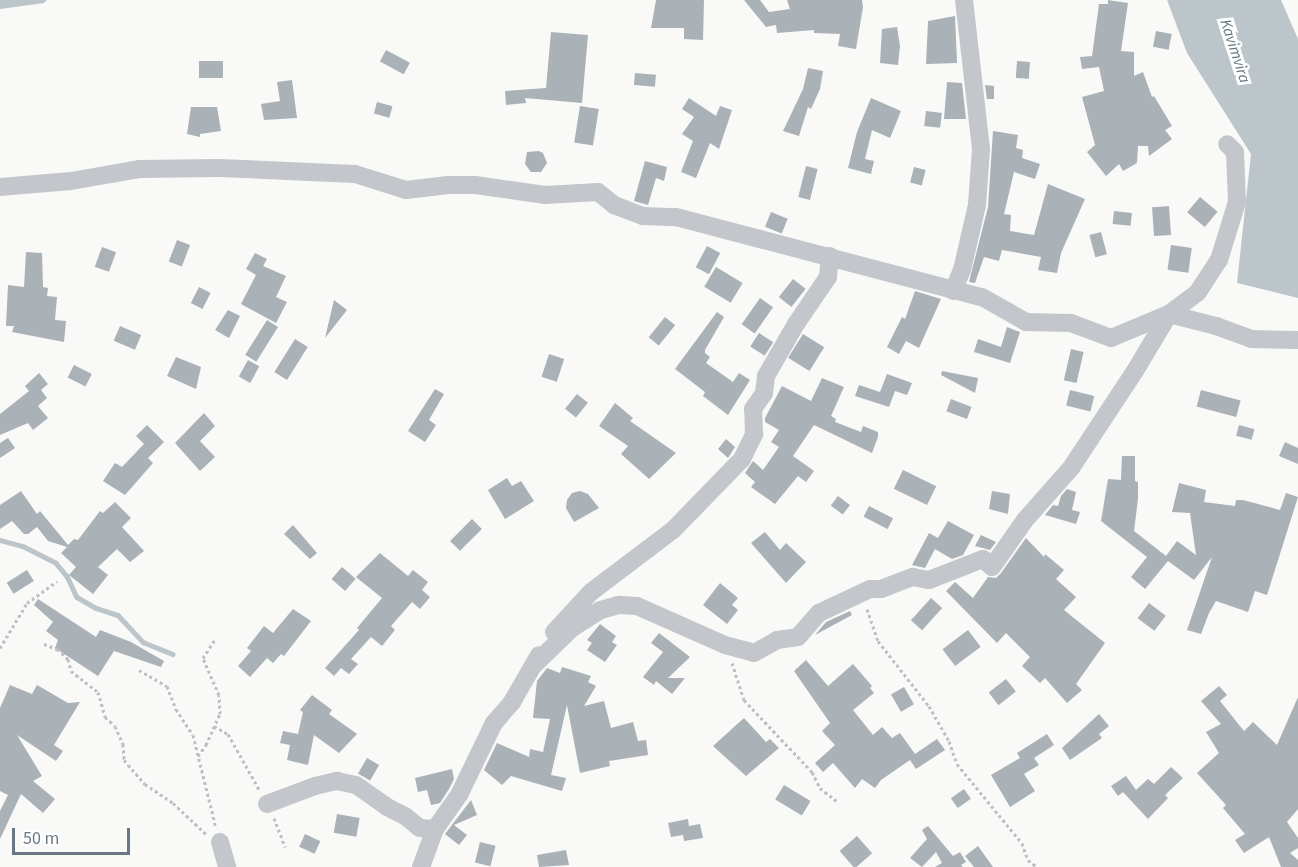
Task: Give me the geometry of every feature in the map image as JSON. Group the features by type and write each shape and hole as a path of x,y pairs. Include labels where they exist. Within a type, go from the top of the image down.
{"street":[{"path":"953,291 962,270 976,205 981,149 964,0"},
{"path":"0,187 71,181 138,169 219,168 355,174 406,190 448,185 476,185 544,195 598,192 614,205 644,216 676,217 830,256 982,297 1026,322 1071,323 1111,338 1169,314 1198,292 1221,254 1237,202 1235,152 1227,144"},
{"path":"421,867 435,829 459,795 495,723 512,702 557,628 591,592 673,530 742,459 754,434 753,409 764,393 766,376 828,277 830,256"},
{"path":"1169,314 1216,326 1251,339 1298,340"},
{"path":"534,664 572,628 601,610 620,605 637,606 725,645 754,653 777,640 798,637 819,613 861,593 881,590 913,577 929,580 982,559 992,567 1025,520 1071,468 1169,314"},
{"path":"267,804 315,786 338,781 356,785 420,828 435,829"}],"path":[{"path":"0,648 27,603 57,581"},
{"path":"861,593 878,641 929,706 949,741 957,764 1022,843 1028,861 1037,867"},
{"path":"198,756 206,745 220,714 219,695 202,658 216,638"},
{"path":"44,644 57,649 68,658 71,671 98,692 105,717 115,726 123,744 124,760 145,784 173,803 223,853"},
{"path":"725,645 744,700 812,772 820,788 839,803"},
{"path":"139,670 167,686 176,709 193,735 223,853"},
{"path":"214,726 228,734 236,745 282,834 285,847"}],"water":[{"path":"0,0 47,0 44,3 0,9"},
{"name":"Kavimvira","path":"1167,0 1281,0 1298,39 1298,298 1237,283 1251,154 1187,53"}],"building":[{"path":"656,0 704,0 703,40 684,39 684,28 651,28"},
{"path":"744,0 760,0 769,12 790,9 787,0 862,0 863,7 856,49 838,46 840,34 814,33 814,30 777,33 776,25 766,27"},
{"path":"1108,0 1128,3 1121,51 1134,52 1134,76 1143,72 1152,97 1154,96 1172,126 1165,130 1172,139 1149,156 1148,146 1138,146 1137,163 1123,171 1119,164 1106,176 1087,152 1095,145 1082,97 1104,91 1099,67 1082,69 1080,57 1092,56 1099,4 1108,4"},
{"path":"955,16 957,63 926,64 928,21"},
{"path":"897,27 900,46 898,65 880,63 882,29"},
{"path":"1156,31 1172,34 1169,50 1153,47"},
{"path":"551,32 588,35 582,103 525,98 526,103 506,105 505,91 546,88"},
{"path":"386,50 410,63 404,74 380,61"},
{"path":"199,61 223,61 223,78 199,78"},
{"path":"1017,61 1030,62 1029,79 1016,78"},
{"path":"808,68 823,71 820,89 811,109 808,107 799,136 783,131 803,89"},
{"path":"635,73 656,75 655,87 634,85"},
{"path":"292,80 297,118 264,120 261,104 280,101 277,82"},
{"path":"947,82 962,83 966,119 944,119"},
{"path":"985,85 994,86 994,99 987,99"},
{"path":"689,98 716,116 720,106 732,110 719,149 710,143 696,178 681,172 693,141 682,134 694,117 682,109"},
{"path":"871,98 901,111 890,138 872,130 865,159 874,161 871,174 848,168 857,132"},
{"path":"377,102 392,106 389,118 374,114"},
{"path":"580,106 599,109 593,146 574,143"},
{"path":"191,107 217,107 221,131 200,134 200,137 187,134"},
{"path":"926,111 942,113 940,128 924,126"},
{"path":"993,131 1018,135 1016,148 1023,150 1022,158 1040,164 1035,179 1014,172 1004,214 1011,215 1010,231 1034,235 1048,184 1085,199 1061,253 1057,273 1038,270 1041,257 1002,250 999,261 984,257 975,283 969,282 988,207"},
{"path":"527,152 543,153 547,163 541,172 531,172 525,164"},
{"path":"645,161 667,167 664,181 656,178 648,205 634,201"},
{"path":"806,166 818,169 810,200 798,197"},
{"path":"914,167 926,170 922,185 910,183"},
{"path":"1200,197 1218,212 1205,227 1187,212"},
{"path":"1169,206 1171,235 1154,236 1152,207"},
{"path":"1114,211 1132,213 1131,226 1113,224"},
{"path":"771,212 788,219 782,234 765,227"},
{"path":"1101,232 1107,254 1095,257 1089,235"},
{"path":"177,240 190,245 182,266 169,261"},
{"path":"1171,245 1192,248 1188,273 1168,270"},
{"path":"707,246 720,253 709,274 696,267"},
{"path":"102,247 116,252 109,272 95,267"},
{"path":"26,252 42,253 43,287 48,288 47,296 57,297 55,320 66,321 64,342 12,332 14,326 6,326 8,285 24,287"},
{"path":"255,253 267,259 263,266 286,276 276,297 287,302 276,323 241,304 256,275 246,269"},
{"path":"716,267 743,283 731,303 704,287"},
{"path":"793,279 806,289 791,307 779,297"},
{"path":"199,287 211,293 202,309 191,303"},
{"path":"915,291 941,299 919,348 906,341 899,354 887,347 902,317 905,319"},
{"path":"760,298 773,307 755,333 742,324"},
{"path":"334,300 347,310 325,338"},
{"path":"228,310 240,316 229,338 215,330"},
{"path":"717,312 724,317 705,350 710,357 706,363 733,382 739,373 750,380 728,415 703,396 705,392 675,369"},
{"path":"665,317 675,325 659,345 649,337"},
{"path":"267,320 278,327 256,362 245,355"},
{"path":"120,326 141,335 135,350 114,341"},
{"path":"1007,327 1020,332 1010,363 974,352 978,339 1001,347"},
{"path":"759,333 773,342 765,356 750,346"},
{"path":"803,334 824,347 809,371 788,358"},
{"path":"295,339 308,347 287,380 274,372"},
{"path":"1071,349 1084,352 1076,383 1064,380"},
{"path":"549,354 564,359 557,382 542,377"},
{"path":"176,357 201,367 196,389 167,376"},
{"path":"248,360 259,366 250,383 239,377"},
{"path":"74,365 92,374 85,387 68,377"},
{"path":"942,371 978,378 975,393 941,375"},
{"path":"39,373 48,384 41,390 47,398 38,406 48,418 33,430 28,423 0,435 0,414 29,391 25,386"},
{"path":"887,374 912,383 907,395 895,391 889,407 855,396 859,385 880,392"},
{"path":"822,378 844,387 831,416 836,419 835,422 861,432 863,426 878,432 878,437 872,453 814,425 793,456 814,471 806,482 798,476 775,504 751,487 755,482 745,473 753,461 763,470 779,447 771,442 779,430 765,422 765,418 782,386 811,401"},
{"path":"435,389 444,394 429,420 436,425 425,442 408,431"},
{"path":"1070,390 1094,396 1090,412 1066,406"},
{"path":"1201,390 1241,401 1236,417 1197,406"},
{"path":"577,394 588,403 576,418 565,409"},
{"path":"951,399 972,407 967,419 946,411"},
{"path":"615,403 633,418 630,421 676,453 649,479 621,454 628,446 599,426"},
{"path":"204,413 215,426 200,441 215,457 200,471 175,443"},
{"path":"147,425 164,442 148,458 153,463 125,495 103,481 115,463 122,467 144,444 136,436"},
{"path":"1239,425 1254,429 1252,440 1236,436"},
{"path":"8,438 15,448 0,458 0,443"},
{"path":"726,439 735,447 728,458 718,449"},
{"path":"1285,442 1298,448 1298,464 1279,456"},
{"path":"1122,456 1135,456 1138,499 1134,531 1166,556 1177,541 1196,555 1190,513 1172,512 1179,483 1206,490 1204,502 1235,506 1236,500 1243,500 1280,510 1286,493 1298,497 1267,595 1255,591 1248,612 1216,601 1201,634 1187,630 1212,557 1194,580 1168,561 1145,589 1131,577 1147,557 1101,521 1108,479 1121,480"},
{"path":"903,470 936,486 927,505 894,489"},
{"path":"507,478 512,486 521,481 534,501 505,519 488,490"},
{"path":"1067,489 1076,492 1072,510 1080,512 1076,524 1045,515 1053,505 1058,506 1061,496"},
{"path":"21,491 37,514 40,511 68,545 74,539 78,540 100,511 103,513 115,502 131,518 122,527 144,551 130,562 117,549 98,567 108,575 93,594 69,575 76,567 61,553 67,547 48,541 37,527 28,534 24,534 12,521 0,529 0,505"},
{"path":"580,491 588,494 599,508 574,522 566,508 567,500 572,493"},
{"path":"992,491 1010,494 1008,514 989,509"},
{"path":"838,496 850,505 843,515 831,506"},
{"path":"869,506 893,518 888,529 864,517"},
{"path":"472,519 482,529 460,551 450,541"},
{"path":"948,521 974,535 963,555 952,559 935,549 925,568 912,565 929,533 938,538"},
{"path":"293,525 317,553 310,559 284,534"},
{"path":"765,532 780,550 786,543 806,562 786,583 751,543"},
{"path":"981,535 996,542 990,550 975,546"},
{"path":"1026,538 1044,557 1045,554 1064,570 1056,579 1076,597 1064,610 1105,643 1076,684 1082,690 1067,703 1045,678 1040,683 1022,666 1030,657 1006,633 997,643 946,591 955,582 973,598 988,577 996,578 1001,573"},
{"path":"380,553 408,576 413,570 428,582 422,590 430,597 420,609 412,602 391,626 395,630 382,646 371,637 351,659 358,664 349,674 341,668 334,676 325,668 359,630 357,628 382,598 356,577"},
{"path":"342,567 356,579 345,591 332,579"},
{"path":"27,570 34,581 14,594 7,583"},
{"path":"720,583 738,598 732,605 738,610 727,624 703,605"},
{"path":"931,598 942,608 922,630 911,620"},
{"path":"38,599 96,637 100,630 131,642 164,661 161,667 114,651 98,676 55,648 58,640 46,631 53,622 34,605"},
{"path":"1149,603 1166,616 1154,631 1138,618"},
{"path":"293,609 311,621 284,656 281,654 273,663 267,658 250,677 238,666 251,651 247,648 264,626 273,633"},
{"path":"850,611 852,615 815,635 826,622"},
{"path":"600,624 616,636 612,642 617,645 605,662 587,650 592,643 587,640"},
{"path":"968,630 981,647 955,666 942,649"},
{"path":"659,633 690,657 668,678 685,678 672,694 656,681 654,685 643,677 663,652 651,643"},
{"path":"806,660 828,686 853,664 872,686 870,688 874,693 853,710 873,735 882,727 892,738 900,733 915,754 937,739 945,750 916,769 910,760 881,780 875,788 862,779 855,788 833,763 823,772 815,763 835,745 822,731 830,723 794,671"},
{"path":"562,667 591,676 588,682 596,686 584,706 604,701 611,728 633,722 638,741 646,740 648,755 609,761 610,766 580,773 567,705 551,775 566,778 562,791 511,776 502,785 484,770 497,743 529,757 530,749 543,752 550,719 533,718 537,681 547,668 560,673"},
{"path":"1006,679 1016,692 999,705 989,693"},
{"path":"10,685 32,694 37,685 68,703 80,702 54,745 63,751 56,761 17,735 42,776 33,781 55,799 43,813 21,794 0,839 0,811 8,795 0,791 0,708"},
{"path":"1219,686 1227,695 1220,701 1244,731 1253,722 1277,745 1298,697 1298,809 1287,822 1298,838 1298,848 1290,853 1298,860 1298,867 1281,867 1269,837 1244,853 1235,840 1245,834 1223,808 1226,805 1197,773 1219,753 1206,732 1221,724 1201,701"},
{"path":"904,687 914,704 901,712 891,694"},
{"path":"312,695 332,710 329,714 357,734 339,753 314,735 308,765 287,760 290,745 280,743 283,731 298,734 303,712 300,710"},
{"path":"1099,714 1109,726 1099,734 1102,738 1070,760 1062,748"},
{"path":"744,718 766,742 770,739 779,748 746,776 713,746"},
{"path":"1047,734 1054,745 1034,758 1039,765 1024,774 1035,791 1010,807 991,775 1020,758 1017,753"},
{"path":"367,758 379,765 370,781 358,774"},
{"path":"1171,767 1183,778 1165,795 1168,798 1148,819 1123,792 1118,796 1111,786 1126,776 1136,790 1148,779 1154,784"},
{"path":"452,769 454,779 449,789 440,803 431,805 427,790 418,792 415,778"},
{"path":"784,785 811,801 802,816 775,800"},
{"path":"964,789 971,799 958,808 951,798"},
{"path":"471,800 477,815 454,825 467,835 459,845 445,834"},
{"path":"337,814 360,818 356,837 334,833"},
{"path":"688,819 689,826 700,824 703,838 684,841 683,835 671,837 668,823"},
{"path":"928,826 953,856 960,852 966,862 961,865 963,867 935,867 942,863 936,852 922,867 910,858 927,839 922,830"},
{"path":"305,834 320,841 314,854 299,847"},
{"path":"857,836 872,853 853,867 840,851"},
{"path":"480,842 496,846 490,866 475,862"},
{"path":"978,846 993,867 974,867 965,856"},
{"path":"566,850 569,865 539,867 537,855"}],"waterway":[{"path":"0,540 23,546 56,563 67,576 77,597 96,608 118,615 143,642 173,654"}]}
